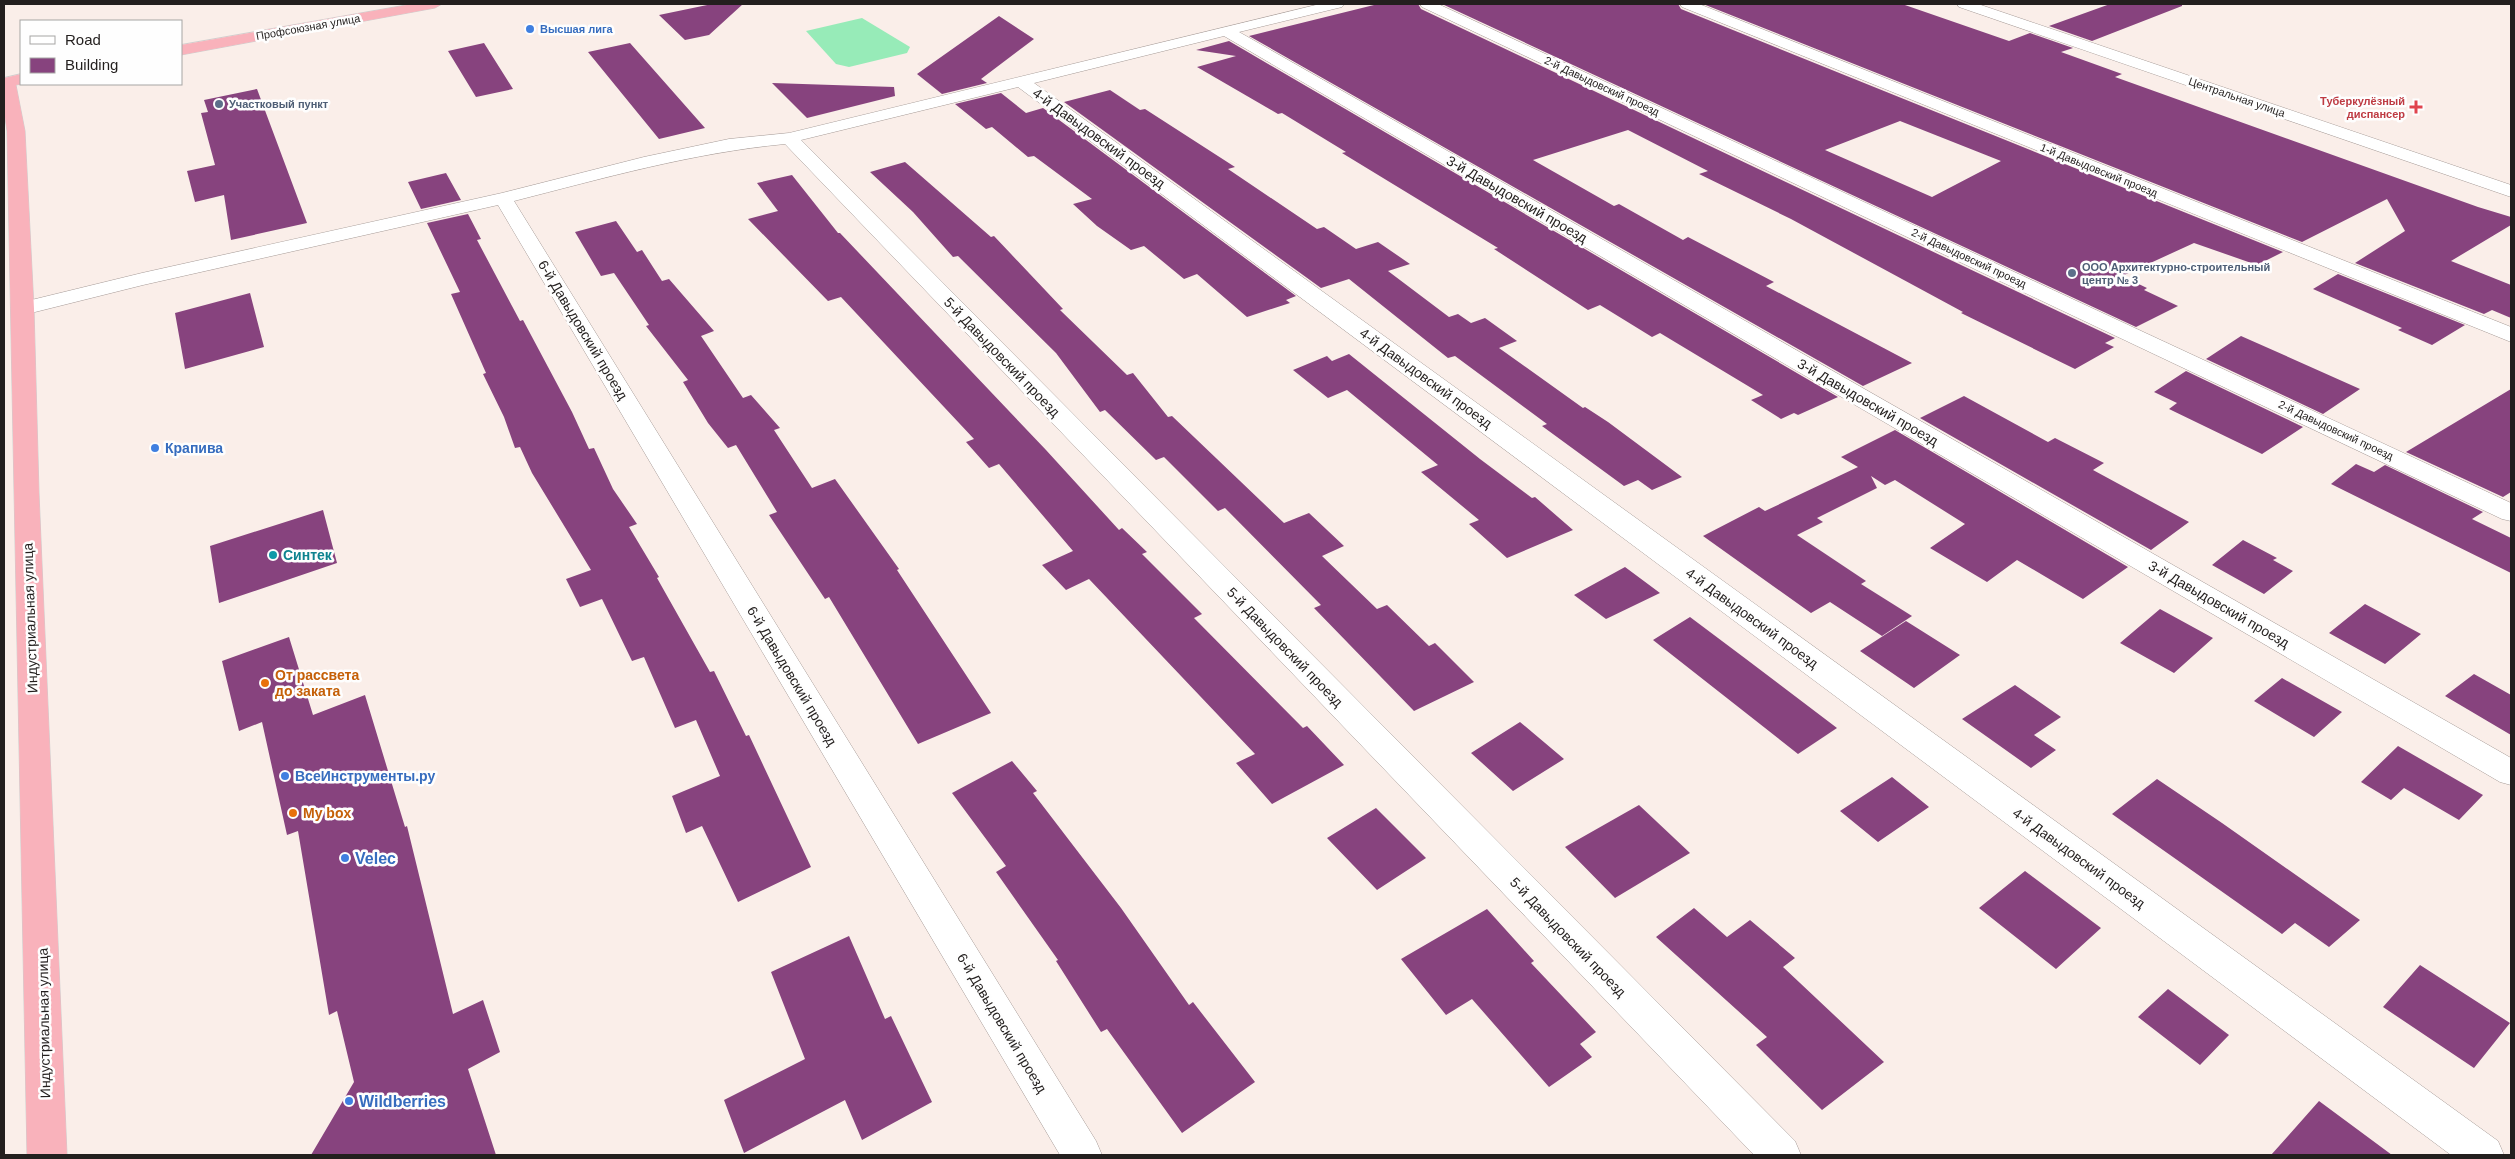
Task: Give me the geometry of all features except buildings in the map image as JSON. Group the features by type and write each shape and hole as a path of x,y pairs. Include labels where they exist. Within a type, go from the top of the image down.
{"highway":[{"name":"Профсоюзная улица","path":"182,50 435,4"},
{"name":"Индустриальная улица","path":"14,80 23,309 26,493 47,1155"}],"street":[{"path":"23,309 151,277 503,198 653,160 730,144 789,138 1224,30 1337,4"},
{"name":"2-й Давыдовский проезд","path":"1427,4 2511,512"},
{"name":"1-й Давыдовский проезд","path":"1686,4 2511,335"},
{"name":"Центральная улица","path":"1964,4 2511,191"},
{"name":"3-й Давыдовский проезд","path":"1224,30 2511,773"},
{"name":"4-й Давыдовский проезд","path":"1020,80 2484,1155"},
{"name":"5-й Давыдовский проезд","path":"789,138 1781,1155"},
{"name":"6-й Давыдовский проезд","path":"503,198 1082,1155"}],"green space":[{"path":"862,18 910,47 907,53 849,67 836,64 806,31"}],"place":[{"name":"Высшая лига","path":"530,29"},
{"name":"Участковый пункт","path":"219,104"},
{"name":"Туберкулёзный диспансер","path":"2416,107"},
{"name":"ООО Архитектурно-строительный центр № 3","path":"2072,273"},
{"name":"Крапива","path":"155,448"},
{"name":"Синтек","path":"273,555"},
{"name":"От рассвета до заката","path":"265,683"},
{"name":"ВсеИнструменты.ру","path":"285,776"},
{"name":"My box","path":"293,813"},
{"name":"Velec","path":"345,858"},
{"name":"Wildberries","path":"349,1101"}]}
